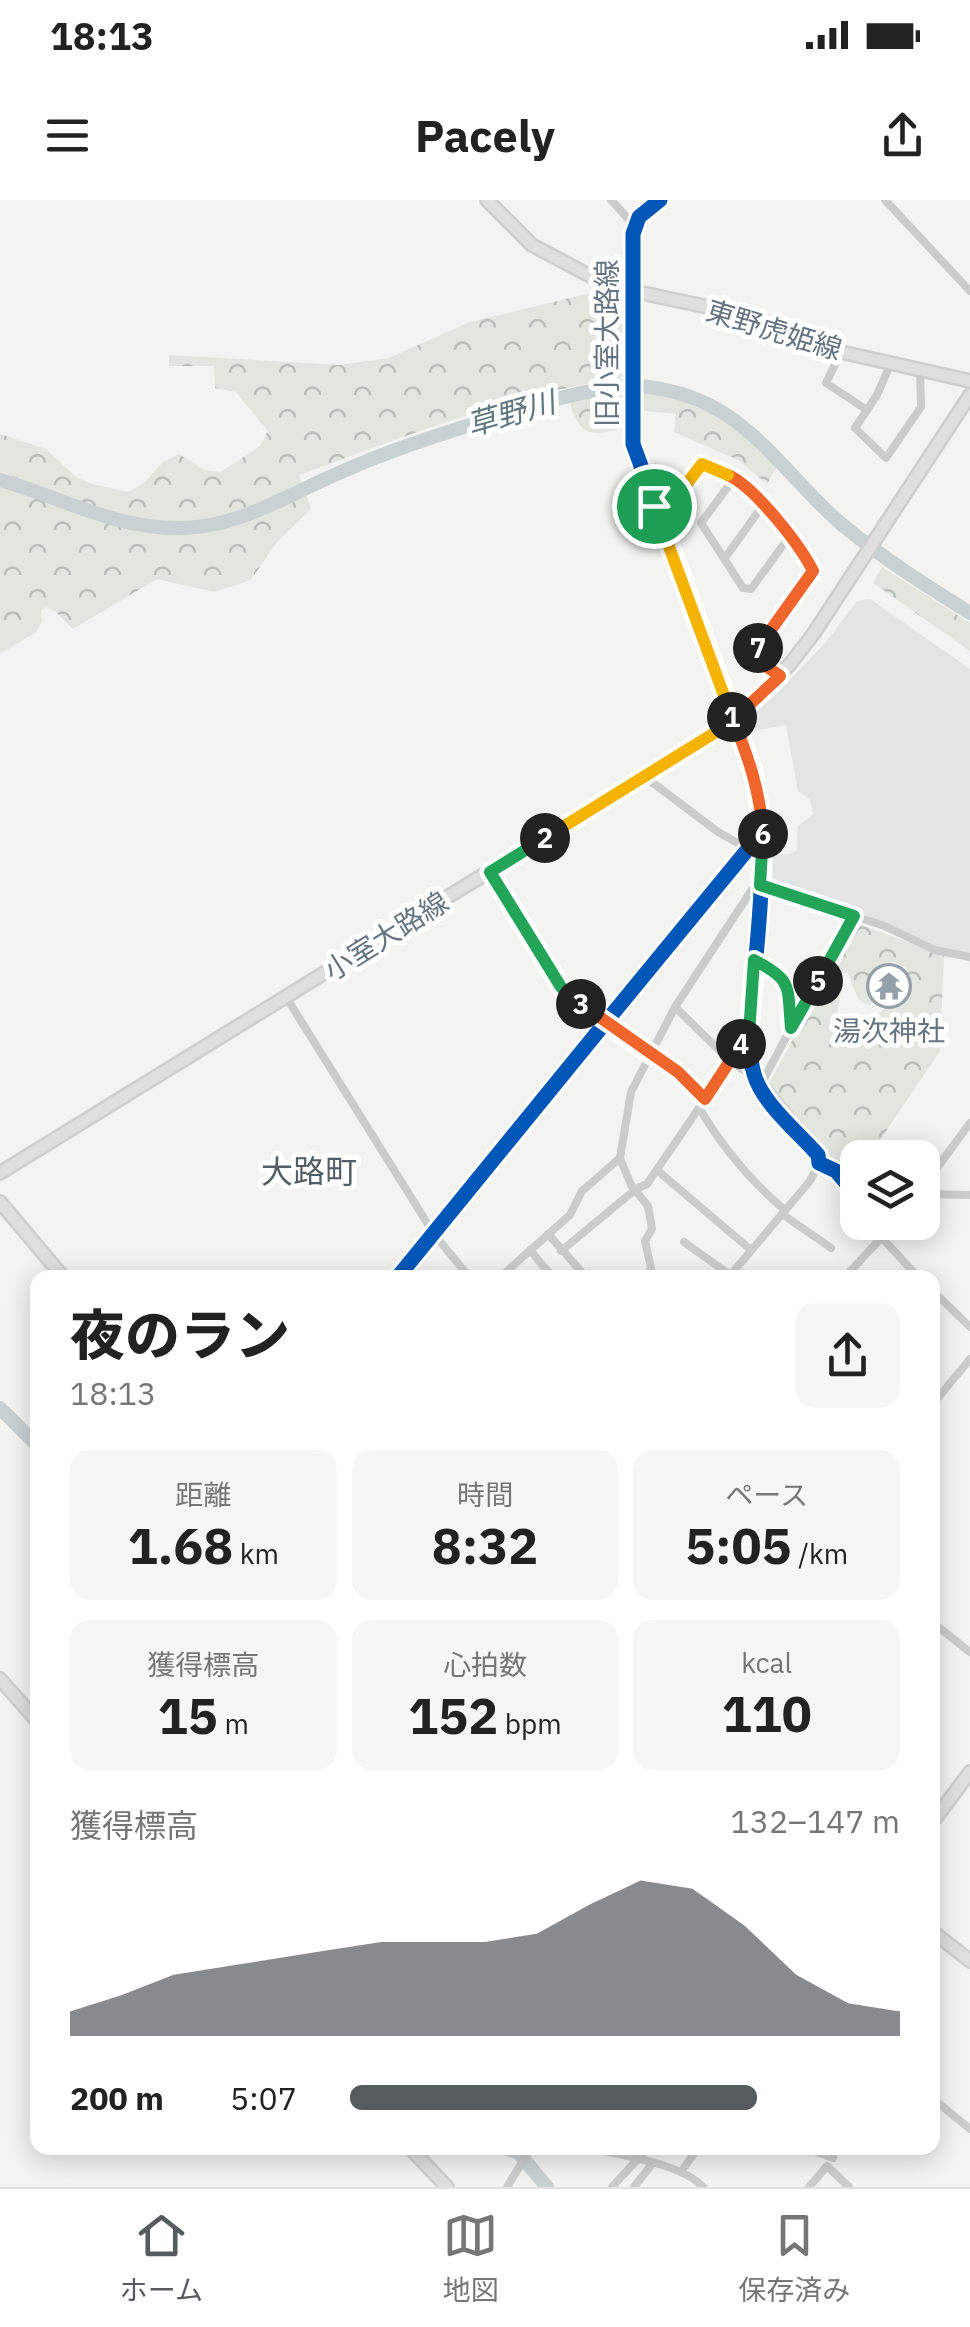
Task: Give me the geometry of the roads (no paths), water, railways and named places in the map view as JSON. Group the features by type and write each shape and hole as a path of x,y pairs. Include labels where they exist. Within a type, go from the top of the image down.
{"main road":[{"name":"東野虎姫線","path":"487,200 532,245 632,296 763,321 841,352 970,381"},
{"name":"小室大路線","path":"0,1173 733,720 780,676 814,633 970,395"},
{"path":"733,720 761,802 754,851 760,885 749,1034 757,1082 818,1155 819,1163"},
{"path":"0,1202 57,1270"},
{"path":"0,1679 30,1713"},
{"path":"940,1812 970,1772"},
{"path":"940,1937 970,1961"},
{"path":"417,2155 447,2187"}],"street":[{"path":"610,200 634,225"},
{"name":"旧小室大路線","path":"660,200 634,225 631,430 654,506 733,720"},
{"path":"885,200 970,292"},
{"path":"841,352 826,383 867,410"},
{"path":"891,363 878,395 855,428 886,458 921,407 920,369"},
{"path":"654,506 678,495 702,464 753,490 804,552 813,571 752,656 780,676"},
{"path":"734,477 701,523 743,588 751,588 790,538"},
{"path":"726,558 763,505"},
{"path":"405,1270 605,1023 754,851 718,832 645,777"},
{"path":"490,872 561,987 605,1023 678,1072 702,1103 723,1148 784,1212 831,1248"},
{"path":"649,1270 645,1241 652,1229 648,1206 620,1158 632,1092 676,1008 754,885 854,916 935,950 970,957"},
{"path":"676,1008 757,1082 854,916"},
{"path":"754,960 781,974 787,984 791,1028"},
{"path":"286,997 434,1234 463,1270"},
{"path":"561,1252 647,1184 749,1034"},
{"path":"940,1166 970,1123"},
{"path":"507,1270 570,1214 582,1191 620,1158"},
{"path":"734,1270 810,1181 819,1163 840,1176"},
{"path":"658,1171 751,1250"},
{"path":"940,1192 970,1195"},
{"path":"548,1234 578,1270"},
{"path":"852,1270 883,1240"},
{"path":"885,1240 912,1270"},
{"path":"684,1242 725,1270"},
{"path":"530,1250 546,1270"},
{"path":"940,1298 970,1327"},
{"path":"940,1395 970,1358"},
{"path":"940,1628 970,1652"},
{"path":"940,2105 970,2129"},
{"path":"507,2187 527,2155"},
{"path":"617,2155 681,2172 703,2187"},
{"path":"612,2187 642,2155"},
{"path":"681,2172 693,2155"},
{"path":"818,2155 830,2162 850,2187"},
{"path":"810,2187 836,2155"},
{"path":"634,2187 652,2164"}],"waterway":[{"name":"草野川","path":"0,480 121,521 171,528 197,527 252,513 379,456 440,434 600,389 655,388 696,399 738,423 845,527 970,613"},
{"path":"0,1408 30,1438"},
{"path":"520,2155 547,2187"}],"place":[{"name":"湯次神社","path":"889,986"}],"district":[{"name":"大路町","path":"309,1172"}]}
